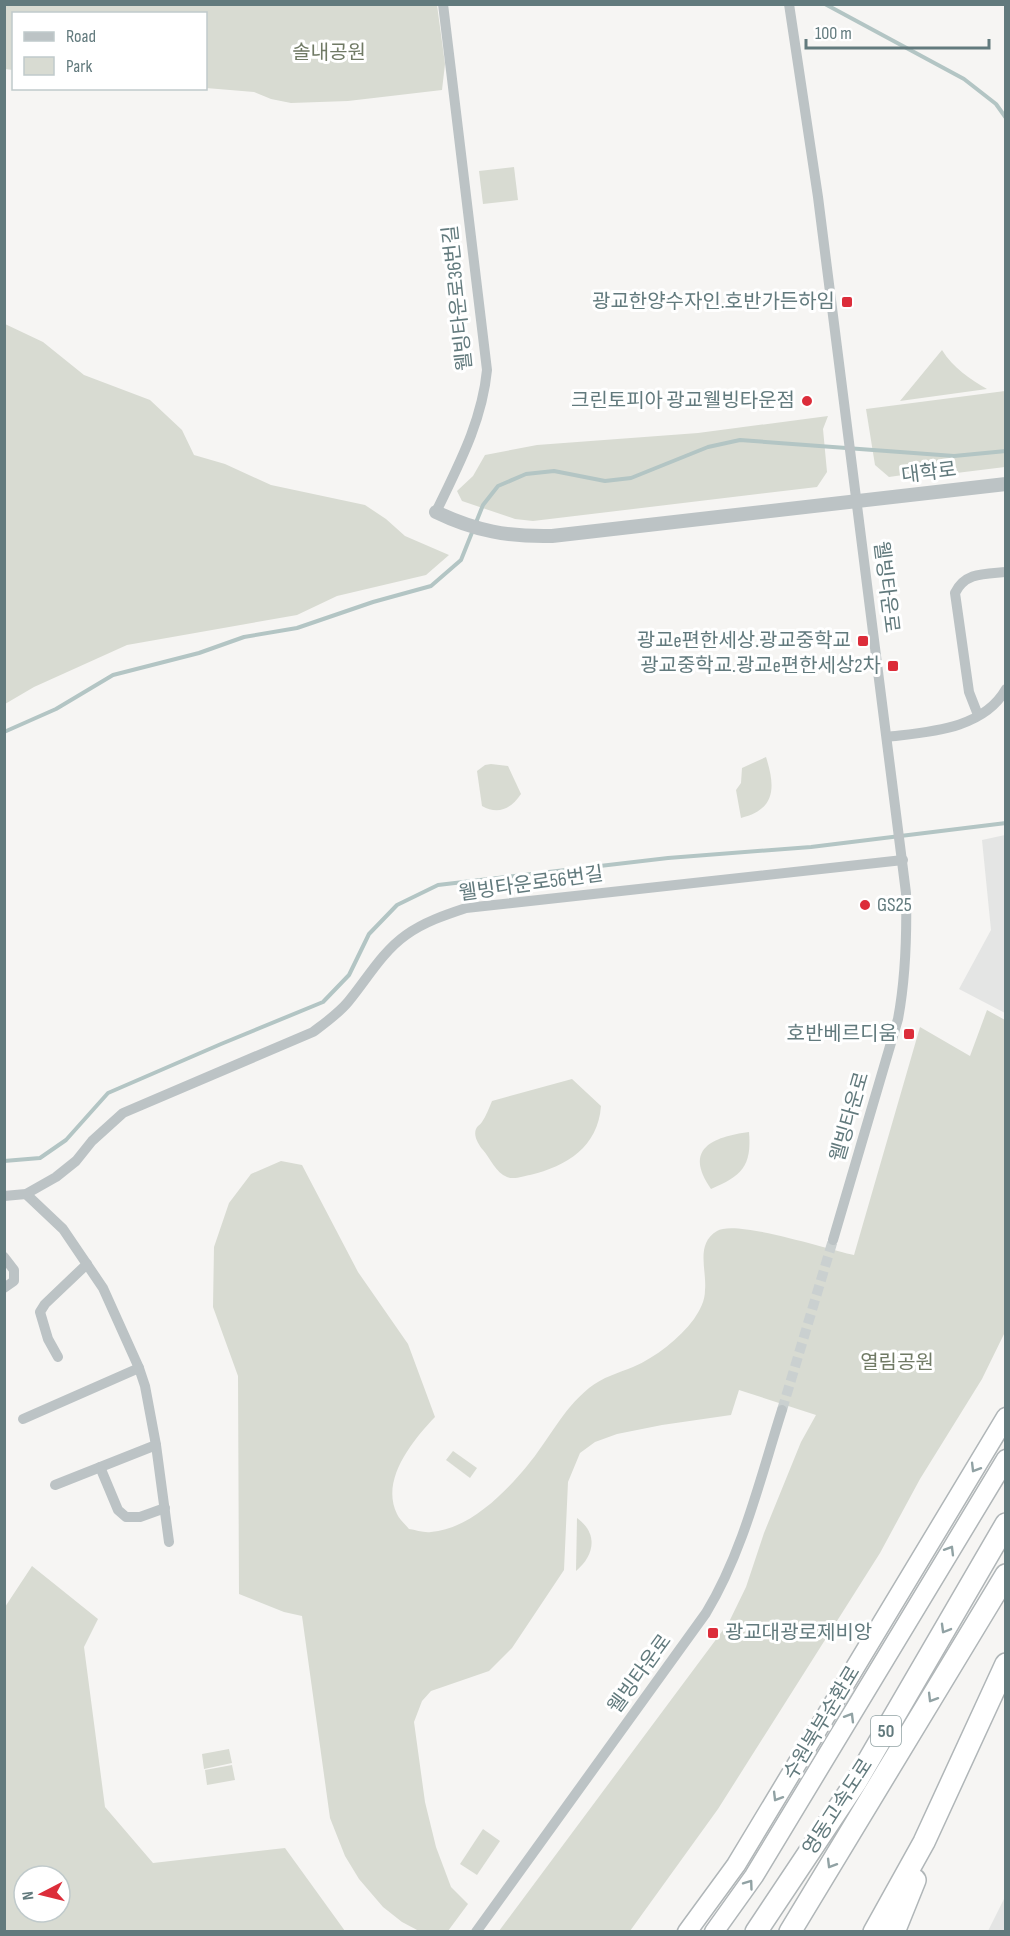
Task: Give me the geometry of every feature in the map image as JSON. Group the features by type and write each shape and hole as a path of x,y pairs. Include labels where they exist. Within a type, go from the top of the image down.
{"highway":[{"name":"수원북부순환로","path":"687,1932 736,1865 1005,1417"},
{"name":"수원북부순환로","path":"714,1932 754,1876 1005,1459"},
{"name":"영동고속도로","path":"756,1932 856,1782 1005,1524"},
{"name":"영동고속도로","path":"790,1932 1005,1575"},
{"path":"874,1932 924,1842 1005,1664"},
{"path":"894,1932 975,1729"}],"street":[{"name":"웰빙타운로36번길","path":"443,4 487,370 485,391 471,438 436,512 457,522 491,532 524,537 552,536 857,501"},
{"name":"웰빙타운로","path":"789,10 818,197 906,893 907,953 898,1019 833,1240"},
{"name":"대학로","path":"857,501 1005,484"},
{"path":"978,715 969,692 955,593 958,585 969,576 1005,572"},
{"path":"887,737 942,731 959,726 978,715 1002,696 1005,689"},
{"name":"웰빙타운로56번길","path":"4,1196 26,1194 56,1177 76,1161 92,1141 123,1113 313,1032 347,1004 379,961 405,935 432,920 466,908 903,860"},
{"path":"26,1194 63,1229 103,1288 139,1368 145,1386 156,1445 169,1542"},
{"path":"4,1257 14,1270 14,1281 4,1288"},
{"path":"58,1357 48,1339 39,1312 87,1264"},
{"path":"23,1419 139,1368"},
{"name":"웰빙타운로","path":"476,1932 693,1632 717,1595 742,1534 782,1410"},
{"path":"55,1485 156,1445"},
{"path":"100,1467 118,1510 126,1517 133,1518 165,1508"}],"shaded area":[{"path":"1006,835 1005,1013 959,989 991,930 982,840"},
{"path":"1005,1897 1005,1931 988,1931"}],"green space":[{"name":"솔내공원","path":"4,5 437,5 445,64 442,90 348,101 291,103 271,99 254,92 207,88 207,12 12,12 12,70 5,69"},
{"path":"514,167 518,200 483,204 479,171"},
{"path":"5,324 43,342 84,375 150,400 182,430 194,455 225,464 271,485 365,505 405,536 449,555 426,575 337,596 297,615 127,645 34,687 5,704"},
{"path":"942,350 957,368 987,389 900,401"},
{"path":"1005,391 1005,467 932,476 910,474 889,477 875,465 866,409"},
{"path":"828,416 823,429 827,472 817,487 533,521 515,519 462,501 457,491 473,476 485,455 537,445 698,433"},
{"path":"766,757 772,787 770,795 761,809 741,818 736,790 741,783 742,768"},
{"path":"491,764 508,766 521,794 504,809 493,810 482,806 477,771"},
{"name":"열림공원","path":"987,1010 1005,1020 1005,1332 982,1379 920,1479 880,1553 718,1809 630,1931 499,1931 729,1622 746,1587 764,1533 801,1442 816,1415 739,1390 731,1415 617,1434 595,1442 580,1453 568,1482 564,1570 512,1648 489,1671 431,1691 422,1701 414,1722 425,1802 436,1847 451,1887 468,1904 448,1931 419,1931 402,1922 383,1907 359,1879 345,1856 330,1818 302,1616 284,1612 239,1594 238,1376 213,1307 214,1247 229,1203 251,1174 281,1161 302,1165 358,1272 408,1344 435,1417 417,1437 401,1461 393,1488 393,1501 397,1514 409,1529 428,1532 445,1529 472,1517 508,1488 535,1456 571,1406 589,1388 658,1353 688,1326 703,1302 705,1294 704,1250 710,1236 717,1231 727,1228 762,1232 854,1255 920,1027 970,1056"},
{"path":"572,1079 601,1106 599,1120 587,1143 568,1160 544,1171 516,1178 503,1175 496,1169 475,1135 476,1128 483,1120 492,1101"},
{"path":"749,1132 749,1154 742,1169 730,1180 711,1189 700,1164 701,1155 706,1147 724,1137"},
{"path":"453,1451 477,1468 470,1478 446,1460"},
{"path":"577,1518 589,1531 592,1545 587,1559 576,1571"},
{"path":"32,1566 98,1619 84,1647 105,1807 153,1863 285,1848 345,1931 5,1931 5,1607"},
{"path":"229,1749 232,1763 204,1769 202,1754"},
{"path":"232,1765 235,1780 207,1785 205,1770"},
{"path":"483,1829 500,1841 477,1875 460,1864"}],"waterway":[{"path":"825,4 964,79 996,104 1006,118"},
{"path":"4,732 56,709 113,675 199,653 244,637 297,628 373,602 431,586 461,560 483,505 498,486 526,474 554,471 605,481 631,478 708,447 740,440 954,456 1006,451"},
{"path":"4,1161 40,1158 66,1140 108,1093 323,1002 349,975 369,934 397,905 438,885 668,858 811,847 1006,823"}],"tunnel":[{"path":"782,1410 833,1240"}],"place":[{"name":"광교한양수자인.호반가든하임","path":"847,302"},
{"name":"크린토피아 광교웰빙타운점","path":"807,401"},
{"name":"광교e편한세상.광교중학교","path":"863,641"},
{"name":"광교중학교.광교e편한세상2차","path":"893,666"},
{"name":"GS25","path":"865,905"},
{"name":"호반베르디움","path":"909,1034"},
{"name":"광교대광로제비앙","path":"713,1633"}]}
